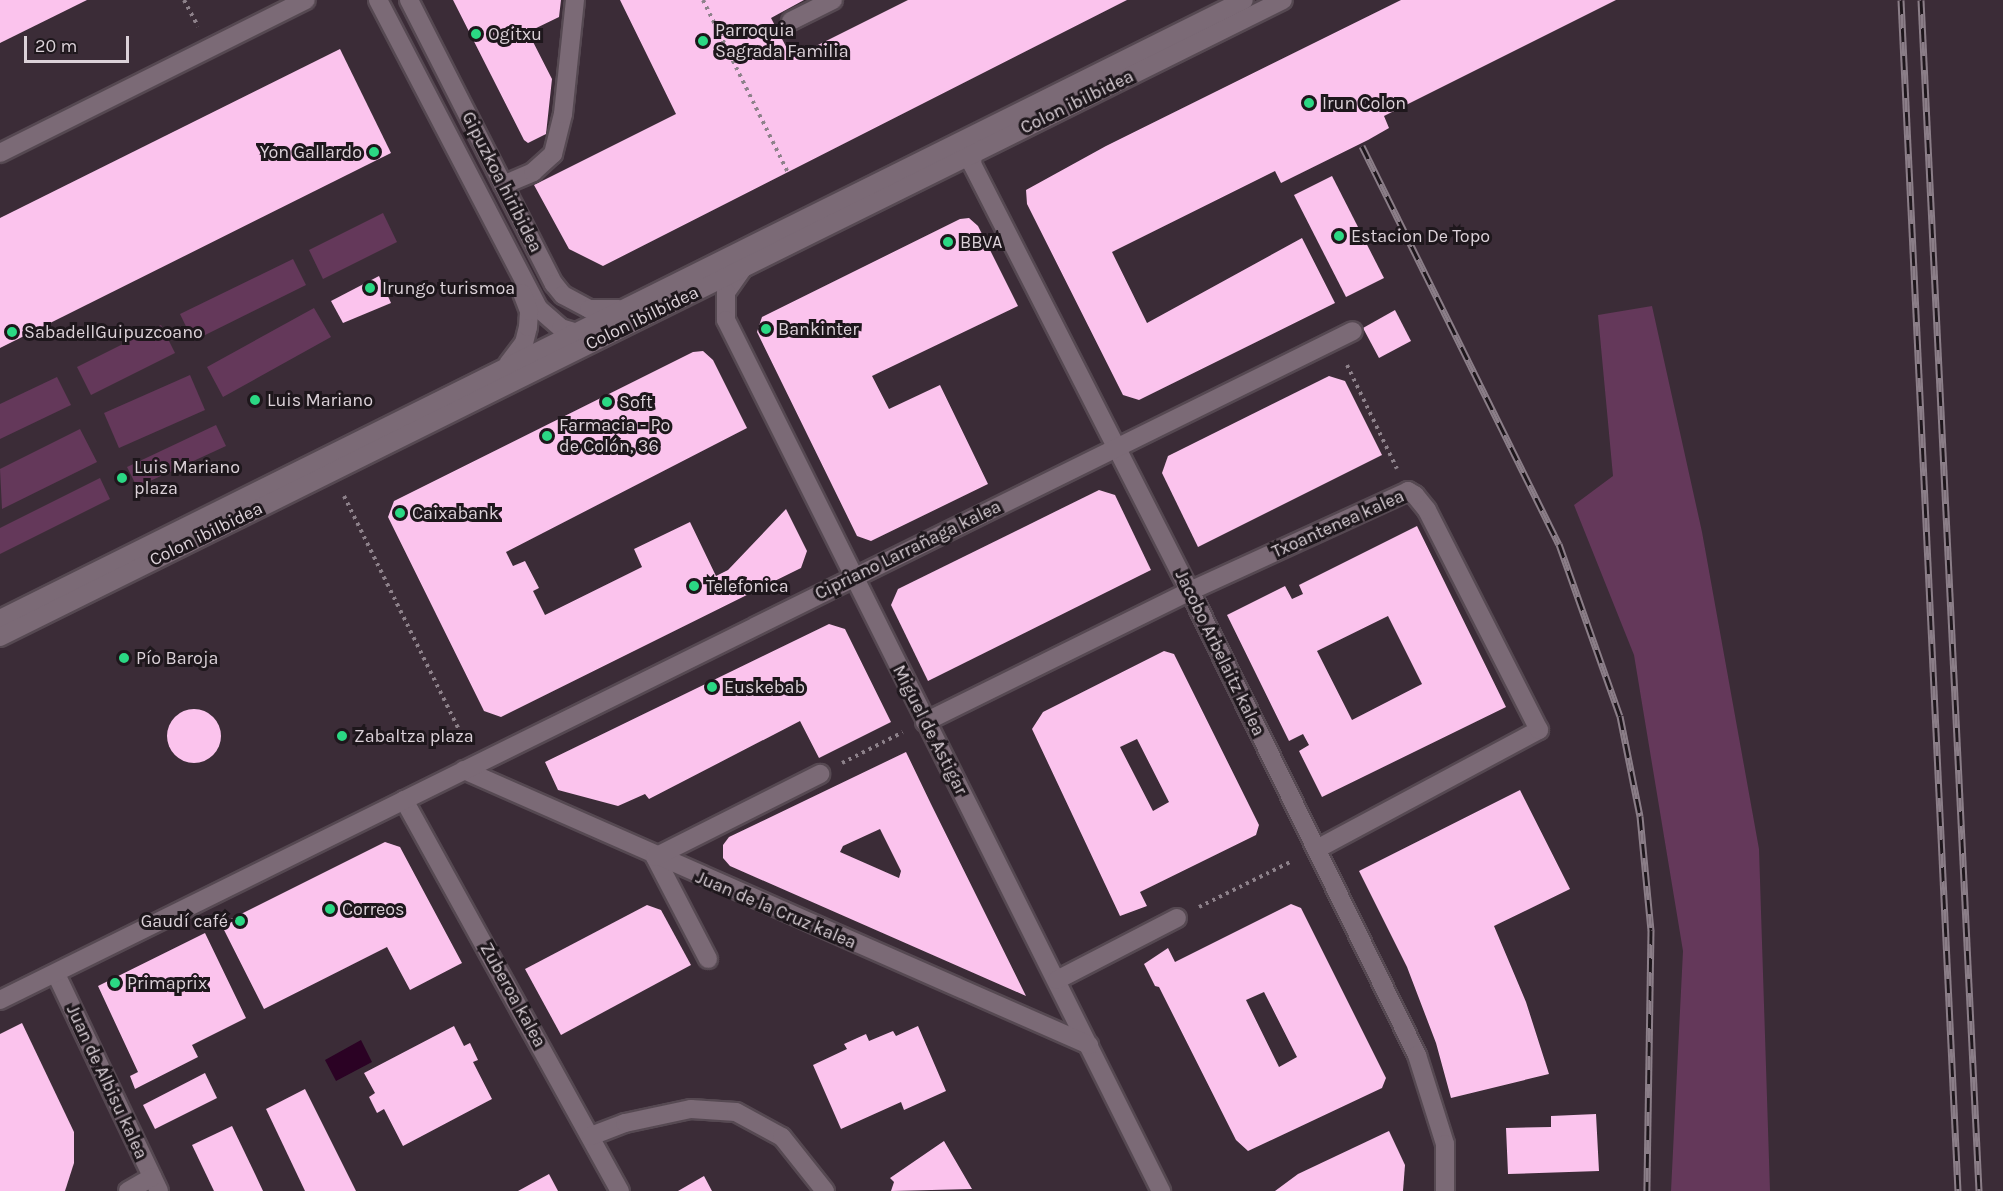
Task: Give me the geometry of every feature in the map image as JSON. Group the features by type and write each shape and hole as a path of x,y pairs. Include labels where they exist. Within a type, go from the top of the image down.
{"street":[{"path":"0,153 306,0"},
{"name":"Gipuzkoa hiribidea","path":"378,0 510,259 538,308 548,319 575,333 604,334 618,330"},
{"name":"Gipuzkoa hiribidea","path":"409,0 554,284 563,295 575,303 604,311 635,304"},
{"path":"503,186 533,172 553,154 563,114 575,0"},
{"path":"791,21 833,0"},
{"name":"Colon ibilbidea","path":"0,618 1244,0"},
{"name":"Colon ibilbidea","path":"0,637 1283,0"},
{"path":"971,155 977,136 985,130"},
{"name":"Jacobo Arbelaitz kalea","path":"971,155 972,164 1118,447 1417,1054 1445,1144 1445,1191"},
{"name":"Gipuzkoa hiribidea","path":"503,369 524,343 528,327 529,311 510,259"},
{"name":"Miguel de Astigar","path":"743,268 726,291 726,320 1161,1191"},
{"name":"Cipriano Larrañaga kalea","path":"464,770 1353,331"},
{"name":"Txoantenea kalea","path":"925,722 1190,591 1408,491 1415,495 1427,510 1539,730 1317,849"},
{"path":"0,1000 464,770"},
{"name":"Juan de la Cruz kalea","path":"464,770 655,857 1089,1045"},
{"path":"708,959 655,857 820,774"},
{"name":"Zuberoa kalea","path":"404,800 620,1191"},
{"path":"1057,980 1178,918"},
{"name":"Juan de Albisu kalea","path":"56,974 155,1184"},
{"path":"591,1137 625,1123 691,1109 736,1112 782,1137 825,1191"},
{"path":"128,1191 155,1184"}],"path":[{"path":"703,0 788,173"},
{"path":"43,327 46,334"},
{"path":"1335,340 1385,443"},
{"path":"334,471 473,757 490,757"},
{"path":"820,774 925,722"},
{"path":"1178,918 1317,849"}],"shaded area":[{"path":"383,213 397,242 323,279 309,250"},
{"path":"293,259 306,285 193,341 180,314"},
{"path":"1652,306 1702,532 1759,849 1770,1191 1671,1191 1683,951 1634,655 1574,505 1613,476 1598,315"},
{"path":"314,308 331,337 223,397 207,367"},
{"path":"161,325 175,353 91,395 77,367"},
{"path":"190,375 205,410 119,448 104,413"},
{"path":"57,377 71,405 0,439 0,404"},
{"path":"216,425 226,446 137,487 127,467"},
{"path":"80,429 97,462 2,509 0,469"},
{"path":"100,478 110,499 0,554 0,528"},
{"path":"361,1040 372,1062 336,1081 325,1060"}],"building":[{"path":"0,0 87,0 0,43"},
{"path":"453,0 561,0 559,17 528,32 552,79 546,134 528,143 524,140"},
{"path":"620,0 804,0 771,18 792,58 908,0 1127,0 603,266 569,249 534,185 676,114"},
{"path":"1401,0 1616,0 1384,116 1389,128 1368,140 1281,183 1275,171 1112,252 1147,323 1302,238 1335,303 1139,400 1123,395 1027,204 1026,190 1106,146"},
{"path":"340,49 391,153 0,348 0,218"},
{"name":"Estacion De Topo","path":"1332,176 1384,278 1346,297 1294,195"},
{"path":"969,218 978,226 1018,306 872,376 889,409 940,385 988,484 871,541 857,536 757,332 762,317 960,219"},
{"name":"Irungo turismoa","path":"379,276 391,303 343,323 331,301"},
{"path":"1395,310 1411,341 1379,358 1363,328"},
{"path":"703,351 713,360 747,428 506,552 513,566 525,561 539,588 533,591 545,615 642,567 634,549 690,522 716,576 728,570 786,509 807,551 801,568 501,717 484,711 388,517 394,501 693,352"},
{"path":"1329,376 1345,381 1382,455 1198,547 1162,473 1168,456"},
{"path":"1099,490 1115,495 1151,570 928,681 891,605 898,589"},
{"path":"1417,526 1506,707 1322,797 1299,751 1309,745 1303,734 1289,741 1227,615 1285,586 1292,599 1303,594 1299,585","holes":["1388,616 1422,684 1352,720 1317,651"]},
{"path":"829,624 845,629 891,722 819,758 800,721 649,799 645,794 618,806 558,790 545,762"},
{"path":"1164,651 1174,654 1259,825 1256,835 1140,892 1147,906 1120,916 1032,729 1043,712","holes":["1137,739 1169,802 1153,811 1120,747"]},
{"path":"189,709 199,709 213,717 219,726 221,736 219,746 213,755 199,763 189,763 172,751 167,741 167,731 179,714"},
{"path":"906,752 1026,996 730,866 723,858 723,845 729,837","holes":["880,829 901,871 899,878 840,852 843,846"]},
{"path":"1520,790 1570,889 1494,926 1526,1002 1549,1074 1451,1098 1436,1043 1407,967 1359,871"},
{"path":"385,842 400,847 462,963 410,990 387,947 264,1009 221,924"},
{"path":"1291,904 1301,908 1386,1078 1382,1088 1248,1151 1236,1140 1159,987 1155,986 1144,964 1168,948 1175,962","holes":["1264,992 1297,1057 1279,1067 1246,1000"]},
{"path":"647,905 661,910 691,965 561,1035 525,969"},
{"path":"205,933 246,1018 192,1045 198,1057 135,1089 130,1076 138,1072 98,986"},
{"path":"22,1023 74,1132 74,1163 65,1191 0,1191 0,1034"},
{"path":"454,1026 464,1046 470,1043 478,1060 473,1062 492,1099 403,1146 384,1109 377,1113 369,1097 375,1093 364,1073"},
{"path":"918,1026 946,1091 904,1110 901,1102 841,1129 813,1065 847,1049 844,1044 866,1034 869,1041 893,1031 896,1036"},
{"path":"205,1073 217,1098 155,1129 143,1105"},
{"path":"305,1089 356,1191 305,1191 266,1109"},
{"path":"1596,1114 1599,1171 1508,1174 1506,1128 1551,1127 1551,1116"},
{"path":"232,1126 263,1191 214,1191 192,1145"},
{"path":"1389,1131 1405,1165 1403,1191 1275,1191 1298,1174"},
{"path":"944,1141 972,1189 891,1191 894,1182 890,1178"},
{"path":"549,1174 558,1191 518,1191"},
{"path":"704,1176 712,1191 678,1191"}],"railway":[{"path":"1901,0 1958,1191"},
{"path":"1921,0 1979,1191"},
{"path":"1362,146 1559,544 1620,716 1640,816 1651,930 1647,1191"}],"place":[{"name":"Ogitxu","path":"476,34"},
{"name":"Parroquia Sagrada Familia","path":"703,41"},
{"name":"Irun Colon","path":"1309,103"},
{"name":"Yon Gallardo","path":"374,152"},
{"name":"Estacion De Topo","path":"1339,236"},
{"name":"BBVA","path":"948,242"},
{"name":"Irungo turismoa","path":"370,288"},
{"name":"Bankinter","path":"766,329"},
{"name":"SabadellGuipuzcoano","path":"12,332"},
{"name":"Luis Mariano","path":"255,400"},
{"name":"Soft","path":"607,402"},
{"name":"Farmacia - Pº de Colón, 36","path":"547,436"},
{"name":"Luis Mariano plaza","path":"122,478"},
{"name":"Caixabank","path":"400,513"},
{"name":"Telefonica","path":"694,586"},
{"name":"Pío Baroja","path":"124,658"},
{"name":"Euskebab","path":"712,687"},
{"name":"Zabaltza plaza","path":"342,736"},
{"name":"Correos","path":"330,909"},
{"name":"Gaudí café","path":"240,921"},
{"name":"Primaprix","path":"115,983"}]}
